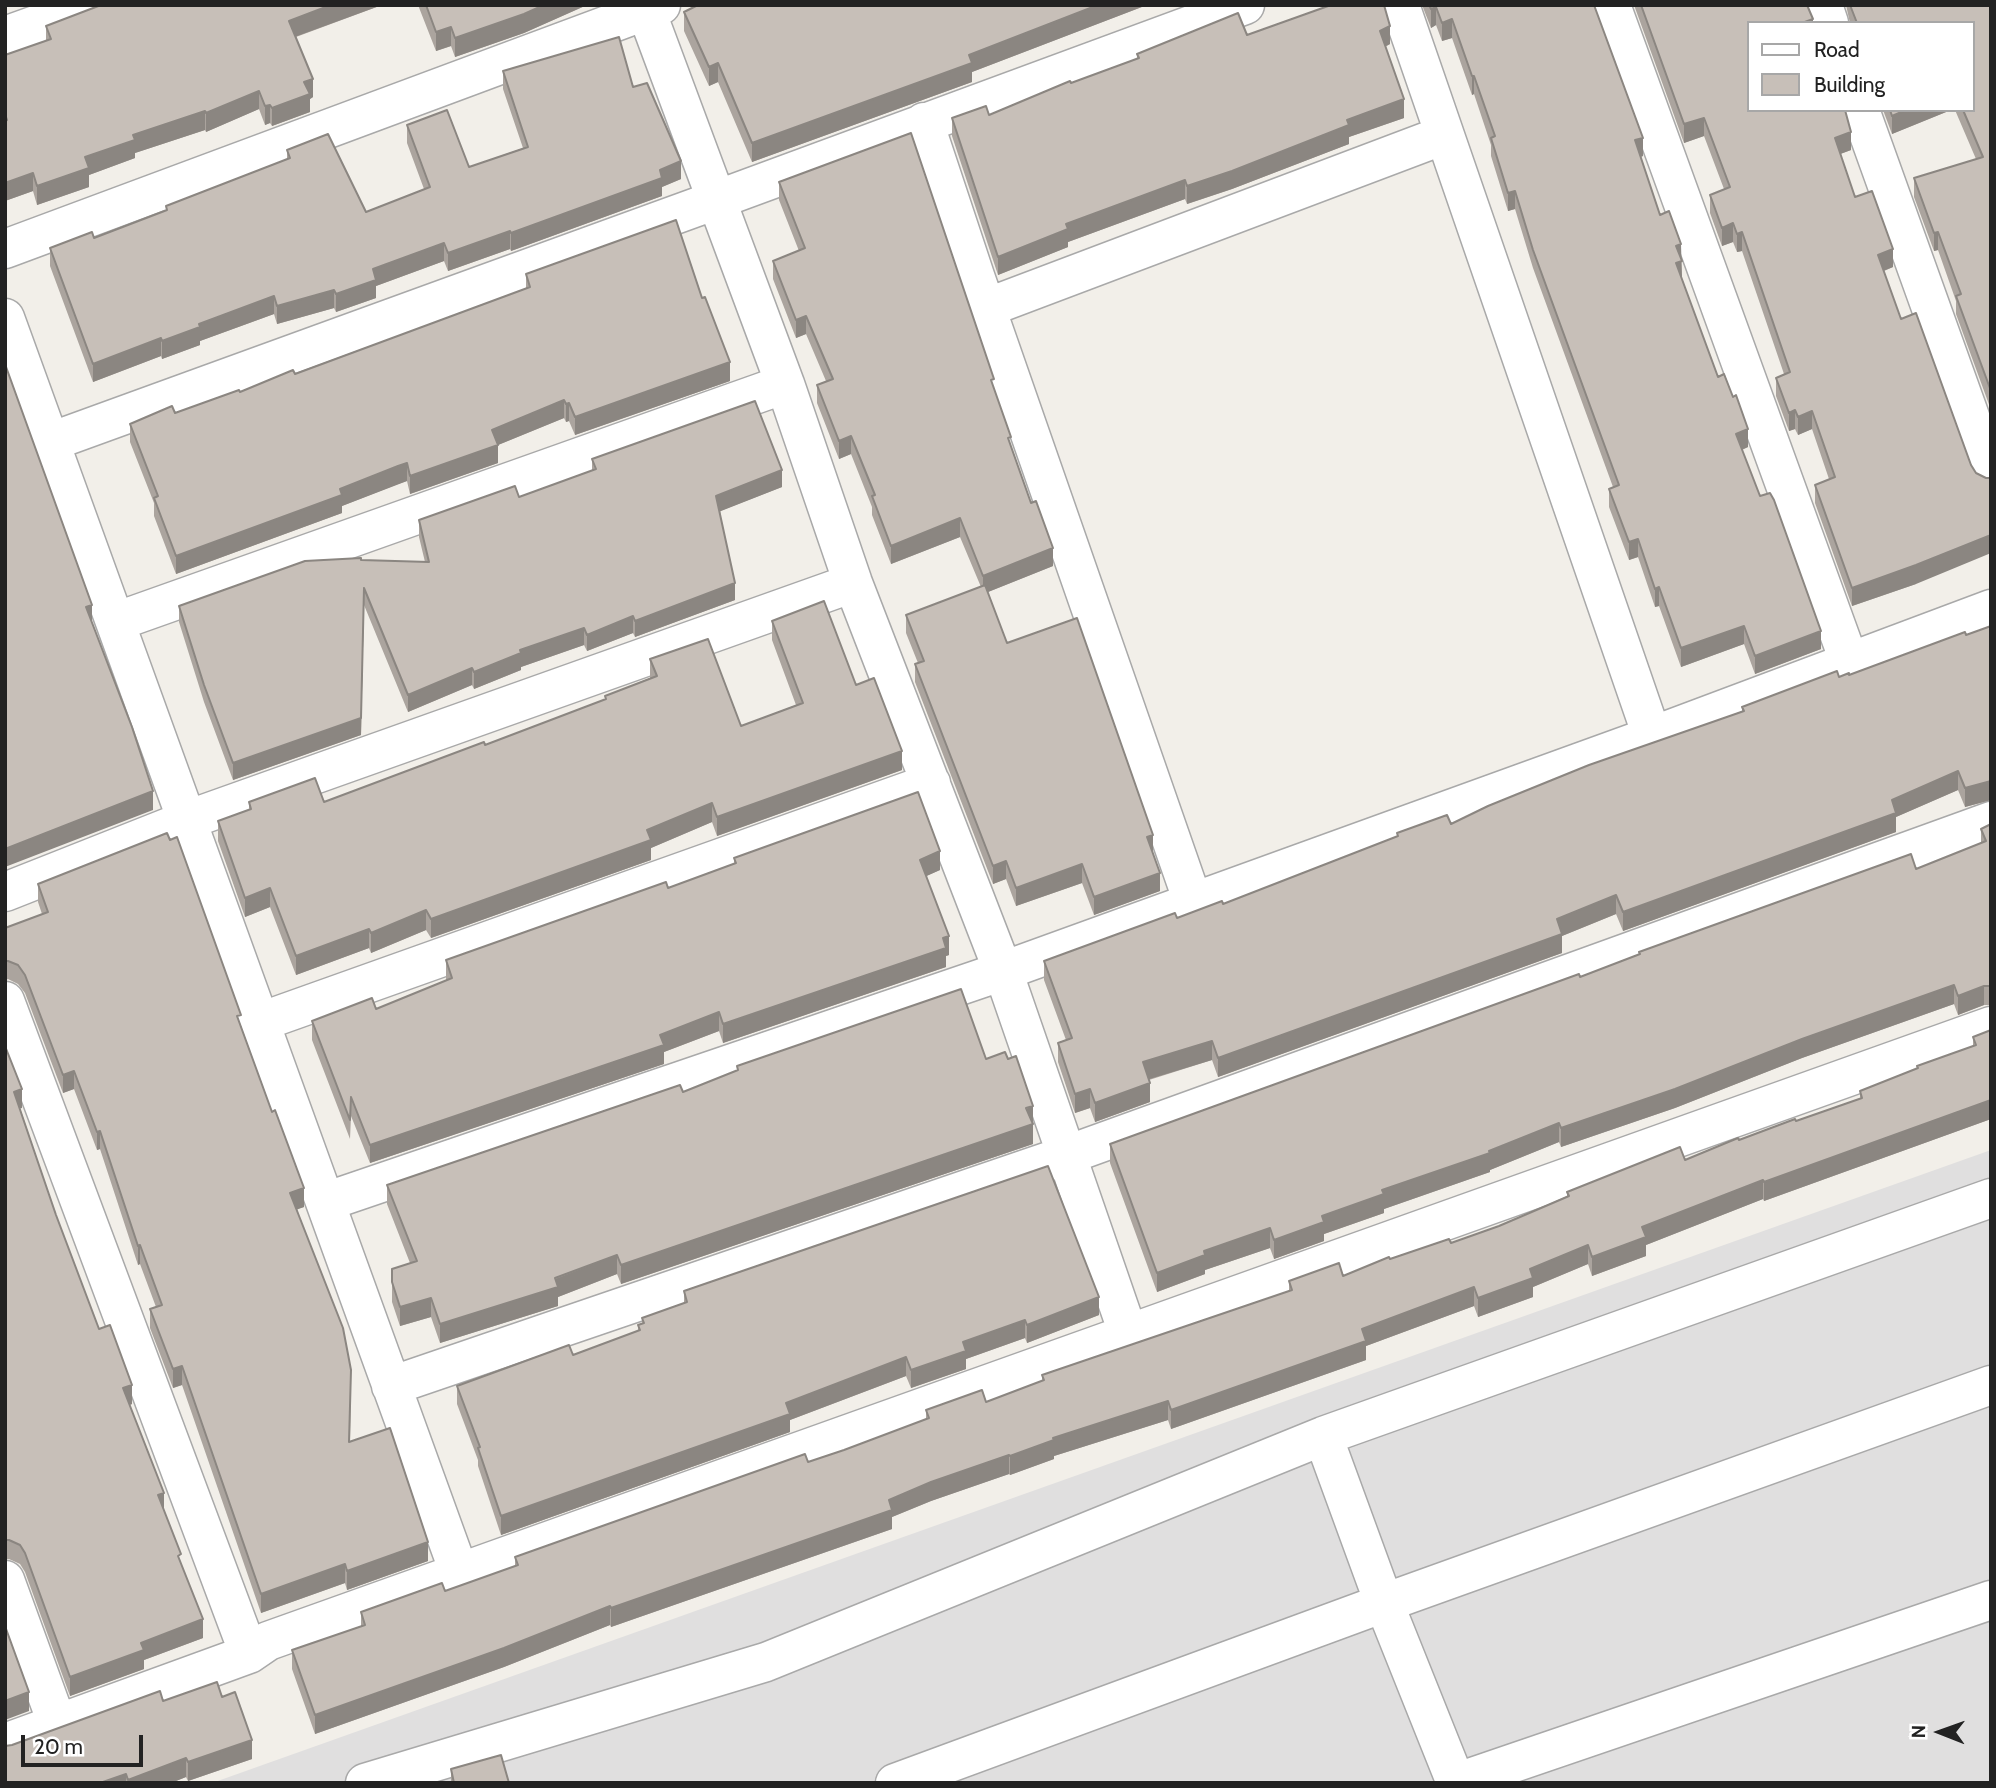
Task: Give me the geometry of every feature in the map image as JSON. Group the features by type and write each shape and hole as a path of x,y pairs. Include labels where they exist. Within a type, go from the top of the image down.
{"street":[{"path":"5,36 91,5"},
{"path":"50,442 1245,5"},
{"path":"1399,5 1652,736"},
{"path":"1611,5 1849,661"},
{"path":"5,249 650,7 853,583 1003,971 1128,1333"},
{"path":"1861,112 1991,475"},
{"path":"924,122 1193,902"},
{"path":"986,308 1444,135"},
{"path":"5,318 458,1573"},
{"path":"115,622 785,384"},
{"path":"5,892 187,820 853,583"},
{"path":"325,1202 1003,971 1652,736 1991,609"},
{"path":"260,1022 931,783"},
{"path":"391,1386 1067,1154 1991,821"},
{"path":"5,1001 249,1654"},
{"path":"5,1743 249,1654 268,1641 1991,1026"},
{"path":"365,1783 766,1662 1323,1436 1991,1198"},
{"path":"895,1783 1384,1603 1991,1385"},
{"path":"1323,1436 1384,1603 1456,1783 1991,1600"},
{"path":"5,1580 57,1723"}],"shaded area":[{"path":"1991,1150 1991,1783 212,1783"}],"building":[{"path":"101,5 331,5 289,21 313,79 304,82 310,94 272,108 270,105 265,106 259,91 206,113 205,111 133,135 135,140 85,157 89,168 37,186 33,173 5,183 5,55 51,39 46,26"},
{"path":"426,5 544,5 455,38 451,27 436,32"},
{"path":"698,5 1098,5 969,55 972,63 752,143 718,63 709,67 684,12"},
{"path":"1331,5 1384,5 1390,26 1380,31 1404,99 1347,120 1349,125 1232,171 1187,186 1185,180 1066,224 1068,229 998,257 952,118 986,106 989,115 1070,81 1071,83 1139,58 1137,54 1238,13 1247,35"},
{"path":"1429,5 1594,5 1643,138 1635,140 1660,215 1669,211 1681,244 1676,246 1682,261 1676,263 1718,377 1724,374 1733,397 1736,395 1748,429 1736,434 1760,496 1770,493 1774,500 1821,631 1755,656 1744,626 1681,648 1659,587 1655,589 1638,539 1629,542 1609,489 1619,485 1533,250 1515,191 1508,193 1491,138 1495,136 1452,19 1442,23 1436,7 1431,9"},
{"path":"1641,5 1807,5 1813,19 1808,21 1748,21 1748,112 1846,112 1851,132 1835,138 1855,197 1872,191 1893,249 1878,255 1901,319 1916,313 1971,465 1976,473 1991,478 1991,535 1852,588 1815,485 1835,477 1812,411 1798,417 1795,410 1789,413 1776,378 1790,372 1742,232 1737,234 1733,223 1722,228 1710,195 1730,187 1704,118 1684,124"},
{"path":"1850,5 1991,5 1991,391 1956,296 1961,294 1938,232 1934,233 1914,178 1983,157 1964,112 1975,112 1975,21 1856,21"},
{"path":"619,37 633,87 647,83 681,161 660,170 662,178 448,253 444,243 373,269 376,280 336,294 334,290 277,306 274,296 199,324 200,327 162,341 161,338 93,364 50,248 92,232 94,238 167,210 166,206 290,158 287,150 328,134 366,212 430,187 407,125 447,110 469,167 528,147 503,71"},
{"path":"911,133 994,379 991,380 1011,437 1008,438 1031,503 1036,501 1053,548 983,576 960,518 891,546 872,496 875,495 851,436 839,441 817,385 833,379 806,316 796,320 773,261 805,248 779,182"},
{"path":"676,220 702,298 705,297 730,362 575,417 569,403 566,404 564,400 492,430 498,445 410,476 407,463 398,466 340,489 342,495 176,556 154,498 158,496 130,424 172,406 175,413 239,390 240,392 293,370 295,374 530,287 526,274"},
{"path":"5,364 92,605 86,607 132,727 153,791 5,849"},
{"path":"755,401 782,470 716,496 735,583 635,621 633,616 587,635 584,628 520,650 521,653 474,672 472,668 408,695 364,588 361,718 233,763 179,606 305,561 361,558 429,562 419,520 515,486 519,497 596,469 592,459"},
{"path":"985,585 1007,643 1077,618 1153,835 1147,837 1160,873 1094,897 1082,864 1016,888 1006,861 993,866 915,664 924,661 906,615"},
{"path":"824,601 856,685 874,678 902,751 717,817 712,803 647,830 651,840 431,919 426,910 371,933 369,929 296,956 270,888 245,898 218,821 251,809 249,802 315,778 324,802 484,742 485,745 606,699 605,696 657,676 650,659 708,639 741,726 803,703 772,621"},
{"path":"1991,626 1991,781 1965,788 1958,771 1892,800 1896,813 1623,912 1616,895 1557,919 1562,934 1218,1058 1212,1041 1143,1062 1150,1083 1095,1103 1090,1089 1075,1094 1058,1043 1072,1038 1044,961 1175,913 1177,918 1222,901 1223,904 1447,815 1451,824 1589,765 1744,711 1742,707 1837,671 1839,677 1849,675 1965,632 1966,635"},
{"path":"918,792 940,851 920,860 949,936 943,938 946,948 723,1024 719,1012 660,1035 664,1045 370,1145 351,1097 350,1120 312,1021 372,998 376,1009 452,978 446,960 666,882 668,888 736,863 734,858"},
{"path":"1991,824 1991,986 1958,996 1954,985 1802,1039 1675,1089 1561,1128 1559,1123 1489,1151 1490,1153 1382,1190 1384,1194 1322,1216 1324,1222 1274,1240 1270,1228 1204,1251 1205,1255 1157,1273 1110,1144 1579,974 1580,977 1640,954 1639,952 1911,854 1916,869 1986,841 1981,829"},
{"path":"167,833 170,840 177,837 241,1015 237,1016 272,1112 275,1110 304,1188 290,1193 343,1328 351,1370 349,1442 390,1428 428,1542 347,1571 345,1564 261,1594 182,1366 173,1369 150,1309 162,1305 140,1245 138,1246 100,1131 97,1132 74,1071 63,1075 25,975 18,965 5,961 5,928 48,912 38,884"},
{"path":"961,989 986,1059 1005,1052 1008,1059 1016,1056 1033,1106 1026,1108 1033,1124 621,1265 617,1255 555,1278 558,1287 440,1324 431,1298 400,1307 392,1282 392,1269 417,1261 387,1185 680,1085 683,1092 738,1070 737,1066"},
{"path":"1991,1030 1991,1100 1764,1182 1763,1180 1642,1227 1646,1237 1592,1257 1588,1245 1530,1269 1533,1278 1478,1298 1474,1287 1362,1329 1366,1341 1171,1410 1168,1401 1053,1438 1054,1440 931,1482 889,1500 892,1510 611,1608 610,1606 504,1648 315,1715 292,1650 365,1625 361,1612 442,1583 445,1591 518,1565 515,1557 805,1454 808,1462 844,1450 929,1418 926,1410 982,1390 986,1402 1044,1380 1042,1375 1292,1290 1289,1281 1339,1263 1343,1276 1389,1257 1390,1259 1449,1239 1451,1243 1499,1226 1569,1196 1567,1192 1680,1147 1685,1160 1738,1138 1739,1140 1862,1098 1860,1091 1918,1068 1917,1066 1976,1045 1973,1037"},
{"path":"5,1046 22,1089 14,1092 56,1215 99,1329 110,1325 132,1385 123,1388 164,1493 158,1495 203,1619 141,1643 144,1650 70,1677 25,1553 20,1545 5,1540"},
{"path":"1048,1166 1099,1297 1027,1325 1025,1320 963,1342 966,1351 911,1370 906,1357 786,1403 790,1414 501,1516 478,1448 480,1447 457,1386 569,1345 573,1355 640,1330 638,1325 644,1323 642,1318 687,1302 684,1291"},
{"path":"5,1626 29,1692 5,1701"},
{"path":"217,1682 222,1697 235,1692 252,1740 188,1762 186,1758 128,1780 126,1774 100,1783 5,1783 5,1746 160,1691 163,1701"},
{"path":"501,1755 509,1783 454,1783 451,1769"}]}
